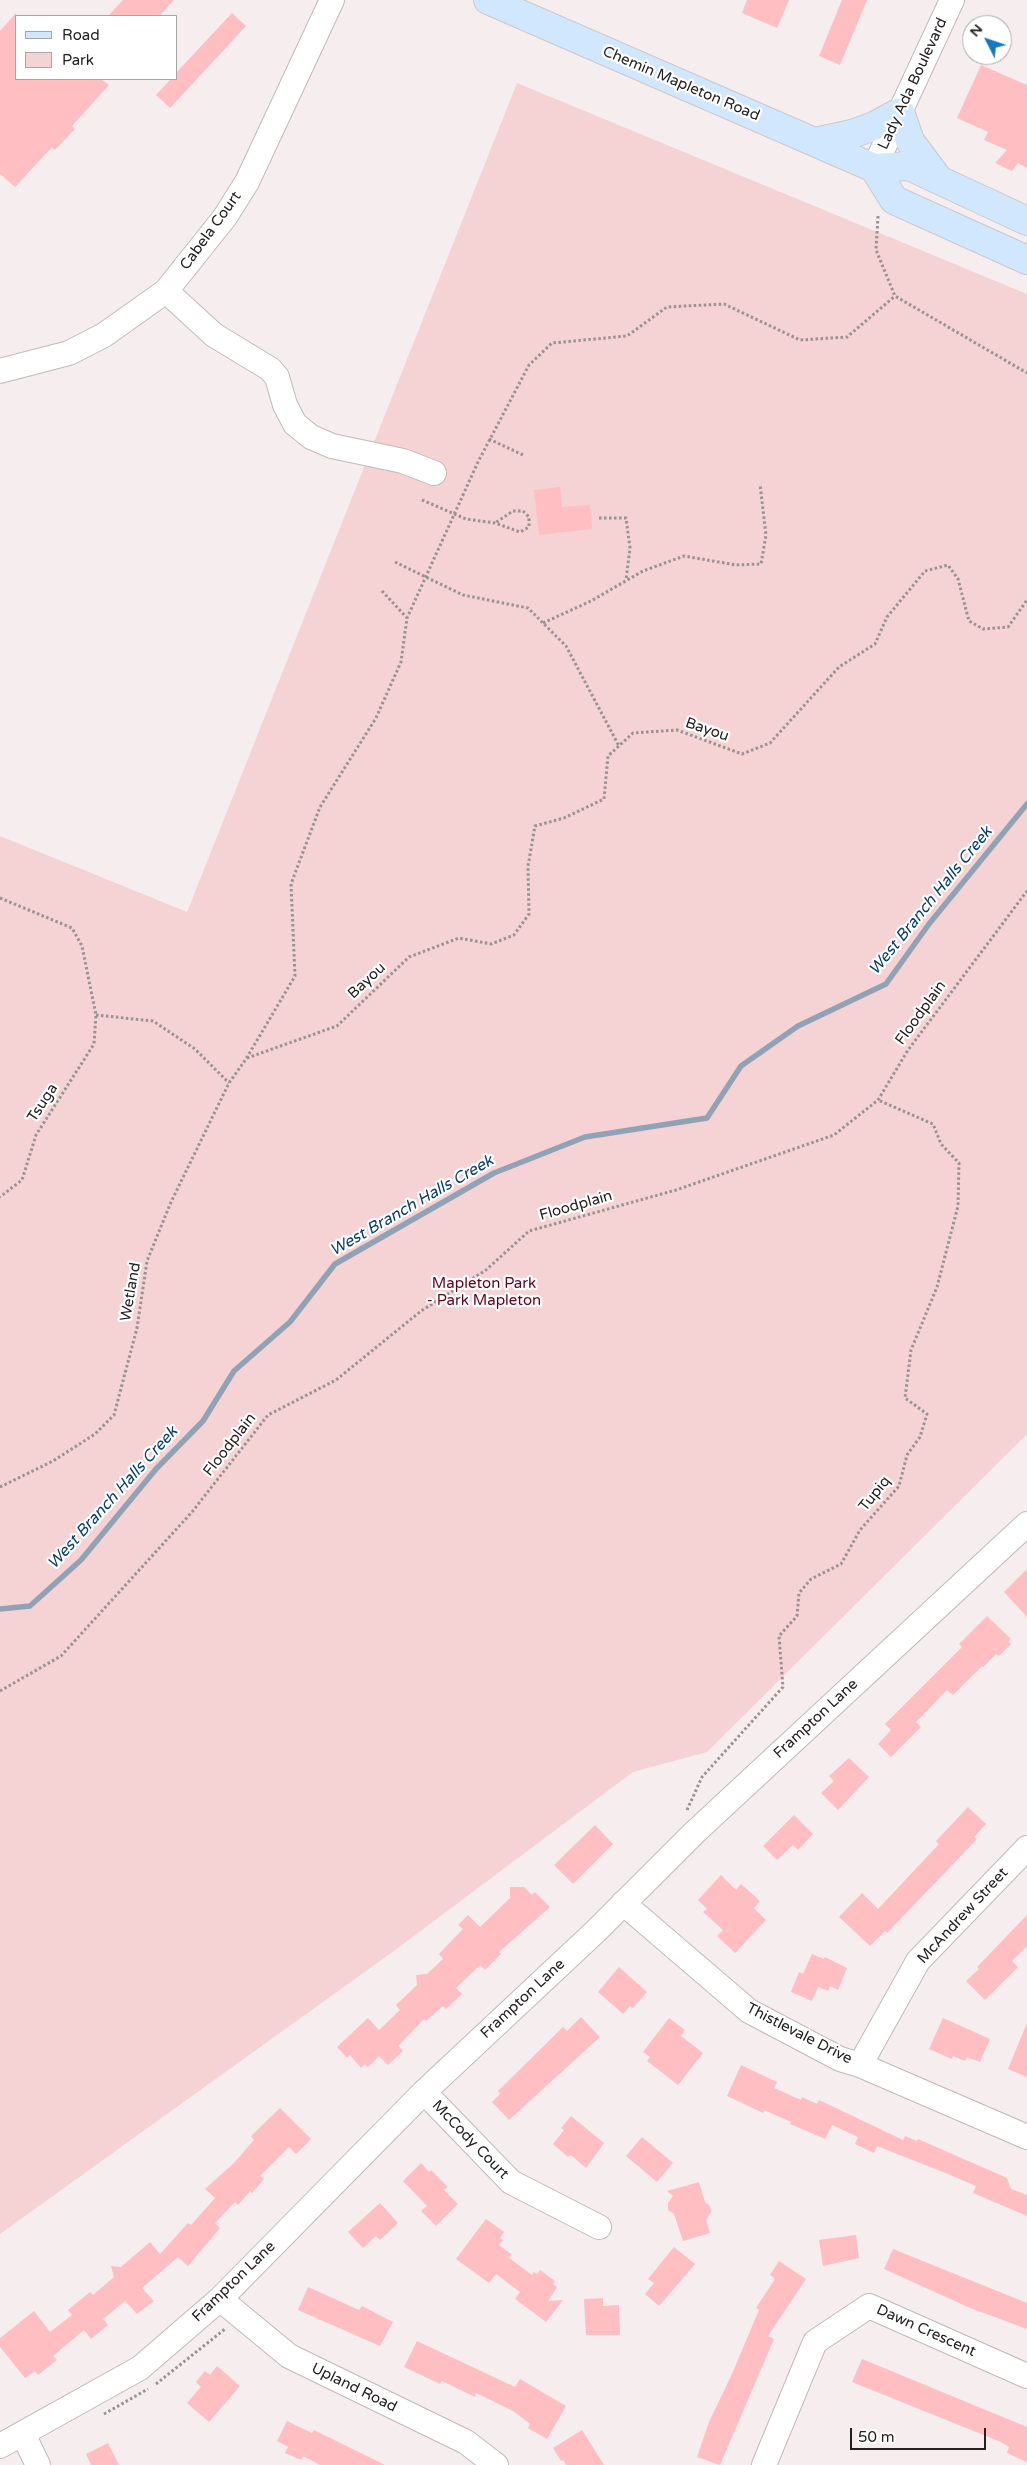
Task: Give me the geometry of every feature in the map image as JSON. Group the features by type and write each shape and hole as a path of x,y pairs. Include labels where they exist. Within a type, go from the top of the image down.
{"main road":[{"name":"Chemin Mapleton Road","path":"488,0 874,168 909,166 1027,221"},
{"path":"814,142 852,134 874,126 900,112 910,141 931,171 947,185"},
{"path":"874,168 894,200 1027,260"}],"street":[{"name":"Cabela Court","path":"0,370 69,353 104,335 166,291 225,217 247,182 332,0"},
{"name":"Lady Ada Boulevard","path":"874,168 952,0"},
{"path":"166,291 214,335 270,369 277,377 285,405 295,424 311,437 332,446 403,460 434,473"},
{"name":"Frampton Lane","path":"0,2446 140,2368 220,2298 424,2092 596,1931 694,1833 1027,1524"},
{"name":"McAndrew Street","path":"860,2065 918,1961 1027,1848"},
{"name":"Thistlevale Drive","path":"623,1903 749,2011 840,2059 860,2065 1027,2137"},
{"name":"McCody Court","path":"424,2092 511,2182 598,2227"},
{"name":"Upland Road","path":"220,2298 290,2356 466,2442 496,2465"},
{"name":"Dawn Crescent","path":"764,2465 814,2342 869,2306 1027,2376"},
{"path":"23,2434 38,2465"}],"path":[{"path":"878,215 876,250 895,296 1027,373"},
{"name":"Wetland","path":"0,1487 53,1461 94,1434 114,1415 137,1328 147,1261 170,1202 229,1082 246,1059 295,976 291,884 320,807 376,718 401,662 407,618 489,439 529,365 552,343 627,336 667,307 724,304 800,340 847,337 895,296"},
{"path":"489,439 523,455"},
{"path":"543,623 591,601 643,571 684,556 736,565 761,564 766,535 760,484"},
{"path":"422,500 466,519 495,523 520,532 525,531 529,527 529,517 523,511 513,510 495,523"},
{"path":"599,518 626,518 630,548 626,581"},
{"path":"394,562 463,596 528,608 566,646 619,746"},
{"name":"Bayou","path":"246,1059 337,1026 409,957 459,938 491,944 514,935 529,914 528,866 535,826 564,818 604,799 608,756 633,733 677,730 742,754 770,743 839,667 875,644 887,617 925,571 948,565 958,579 969,621 983,629 1008,627 1027,600"},
{"path":"382,591 407,618"},
{"name":"Floodplain","path":"0,1691 61,1656 192,1512 268,1415 336,1380 421,1311 486,1270 529,1231 676,1190 834,1135 878,1100 908,1050 1027,891"},
{"name":"Tsuga","path":"0,898 72,928 82,946 96,1015 94,1044 36,1135 22,1180 0,1198"},
{"path":"96,1015 153,1021 195,1049 229,1082"},
{"name":"Tupiq","path":"694,1833 682,1820 702,1777 784,1687 779,1636 797,1616 799,1592 811,1579 841,1564 860,1530 899,1486 907,1454 920,1437 927,1414 905,1398 911,1350 937,1287 958,1206 959,1163 941,1144 933,1124 878,1100"}],"green space":[{"name":"Mapleton Park - Park Mapleton","path":"517,83 1027,294 1027,1434 707,1752 633,1772 398,1948 0,2234 0,836 187,912"}],"building":[{"path":"123,0 174,0 160,15 109,15"},
{"path":"747,0 789,0 777,28 742,13"},
{"path":"842,0 867,0 840,65 819,56"},
{"path":"16,13 15,80 102,80 109,85 72,126 75,129 55,150 52,147 15,187 0,174 0,31"},
{"path":"232,13 246,26 170,108 156,95 170,80 178,80 178,71"},
{"path":"981,65 1027,85 1027,168 1018,163 1012,171 995,163 1007,150 984,140 988,132 957,118"},
{"path":"560,487 562,507 590,505 592,529 539,535 534,490"},
{"path":"1027,1569 1027,1617 1004,1592"},
{"path":"987,1616 1011,1639 1008,1641 1011,1644 999,1656 996,1654 982,1666 953,1695 947,1690 916,1722 921,1727 891,1757 878,1744 891,1730 885,1724 962,1647 959,1644"},
{"path":"849,1758 869,1777 838,1810 821,1793 834,1781 829,1776"},
{"path":"968,1807 986,1824 974,1837 977,1839 887,1933 885,1931 870,1946 839,1917 862,1893 878,1909 939,1844 936,1841"},
{"path":"794,1815 813,1834 798,1850 793,1845 777,1860 763,1846"},
{"path":"595,1825 613,1844 573,1884 554,1865"},
{"path":"721,1875 736,1890 741,1884 760,1901 754,1908 766,1920 735,1953 717,1936 723,1930 703,1912 707,1909 698,1900"},
{"path":"510,1887 524,1887 532,1895 535,1892 550,1907 499,1952 501,1954 485,1970 480,1965 456,1988 462,1994 446,2009 443,2006 426,2021 424,2019 398,2046 403,2051 388,2065 379,2056 368,2067 365,2064 361,2068 350,2055 347,2058 337,2047 368,2018 379,2030 400,2010 396,2005 417,1985 416,1975 427,1974 443,1959 439,1954 463,1929 458,1925 468,1915 480,1927 510,1898"},
{"path":"1027,1915 1027,1946 1012,1961 1018,1967 985,2000 966,1981"},
{"path":"812,1954 824,1959 825,1957 847,1968 838,1990 830,1986 828,1991 818,1987 812,2001 791,1992 799,1972 803,1974"},
{"path":"619,1967 647,1992 633,2008 630,2006 623,2014 598,1992"},
{"path":"581,2017 600,2037 509,2120 492,2102 500,2094 498,2091 563,2027 567,2031"},
{"path":"669,2018 685,2030 681,2036 703,2053 678,2085 647,2061 650,2057 643,2052"},
{"path":"943,2018 990,2039 980,2062 967,2057 965,2061 953,2056 952,2059 929,2049"},
{"path":"1027,2023 1027,2077 1008,2069"},
{"path":"741,2065 777,2082 774,2088 801,2100 802,2097 817,2104 819,2100 903,2140 905,2136 917,2141 918,2139 1007,2178 1011,2189 1027,2195 1027,2216 973,2193 976,2186 943,2172 877,2146 874,2153 855,2144 858,2137 832,2125 825,2139 764,2110 763,2113 727,2096"},
{"path":"280,2108 311,2139 296,2154 289,2147 260,2176 264,2179 252,2193 250,2191 238,2205 235,2202 215,2223 220,2228 188,2266 178,2257 142,2288 154,2301 137,2314 125,2301 103,2319 108,2325 91,2339 84,2330 53,2356 57,2360 38,2375 35,2371 25,2378 0,2347 0,2338 34,2311 50,2332 72,2315 68,2310 90,2292 93,2295 114,2277 111,2266 121,2267 150,2242 160,2254 188,2223 191,2225 215,2198 205,2189 234,2163 254,2140 251,2136"},
{"path":"571,2116 604,2143 586,2168 571,2155 568,2157 553,2144 564,2130 561,2128"},
{"path":"642,2137 673,2163 657,2182 626,2156"},
{"path":"421,2163 448,2187 444,2190 458,2204 436,2226 421,2211 427,2206 403,2181"},
{"path":"699,2182 705,2202 710,2206 711,2212 706,2220 710,2233 683,2241 674,2214 668,2210 668,2203 673,2196 667,2191"},
{"path":"380,2203 398,2223 380,2240 376,2236 363,2248 348,2232"},
{"path":"486,2219 504,2232 500,2238 503,2240 499,2245 511,2254 509,2258 532,2275 534,2272 537,2274 540,2270 555,2281 553,2284 557,2287 548,2301 563,2300 546,2322 515,2299 520,2292 496,2274 489,2283 456,2259"},
{"path":"856,2235 859,2258 823,2266 819,2240"},
{"path":"674,2247 695,2264 659,2306 645,2294 654,2283 648,2279"},
{"path":"893,2249 1027,2303 1027,2329 970,2308 884,2269"},
{"path":"779,2261 806,2279 768,2336 774,2339 720,2465 697,2457 709,2422 759,2310 756,2308 775,2279 770,2275"},
{"path":"308,2287 359,2310 362,2306 393,2322 380,2346 298,2310"},
{"path":"603,2298 603,2306 619,2305 620,2335 586,2335 584,2299"},
{"path":"417,2341 515,2387 520,2379 566,2406 547,2439 528,2428 530,2424 513,2411 476,2393 475,2397 442,2381 440,2384 404,2367"},
{"path":"862,2359 1027,2427 1027,2462 1007,2453 1009,2447 1001,2442 852,2382"},
{"path":"217,2366 240,2386 209,2422 187,2403 201,2387 196,2382 205,2371 210,2375"},
{"path":"287,2421 312,2433 314,2430 385,2465 320,2465 303,2456 301,2460 285,2453 288,2447 277,2441"},
{"path":"582,2430 604,2465 566,2465 563,2460 561,2461 553,2448"},
{"path":"108,2443 119,2465 91,2465 86,2454"}],"waterway":[{"name":"West Branch Halls Creek","path":"0,1609 30,1606 81,1560 156,1469 203,1421 234,1371 290,1322 335,1264 494,1173 585,1137 707,1118 741,1066 798,1026 886,984 929,924 1027,804"}]}
